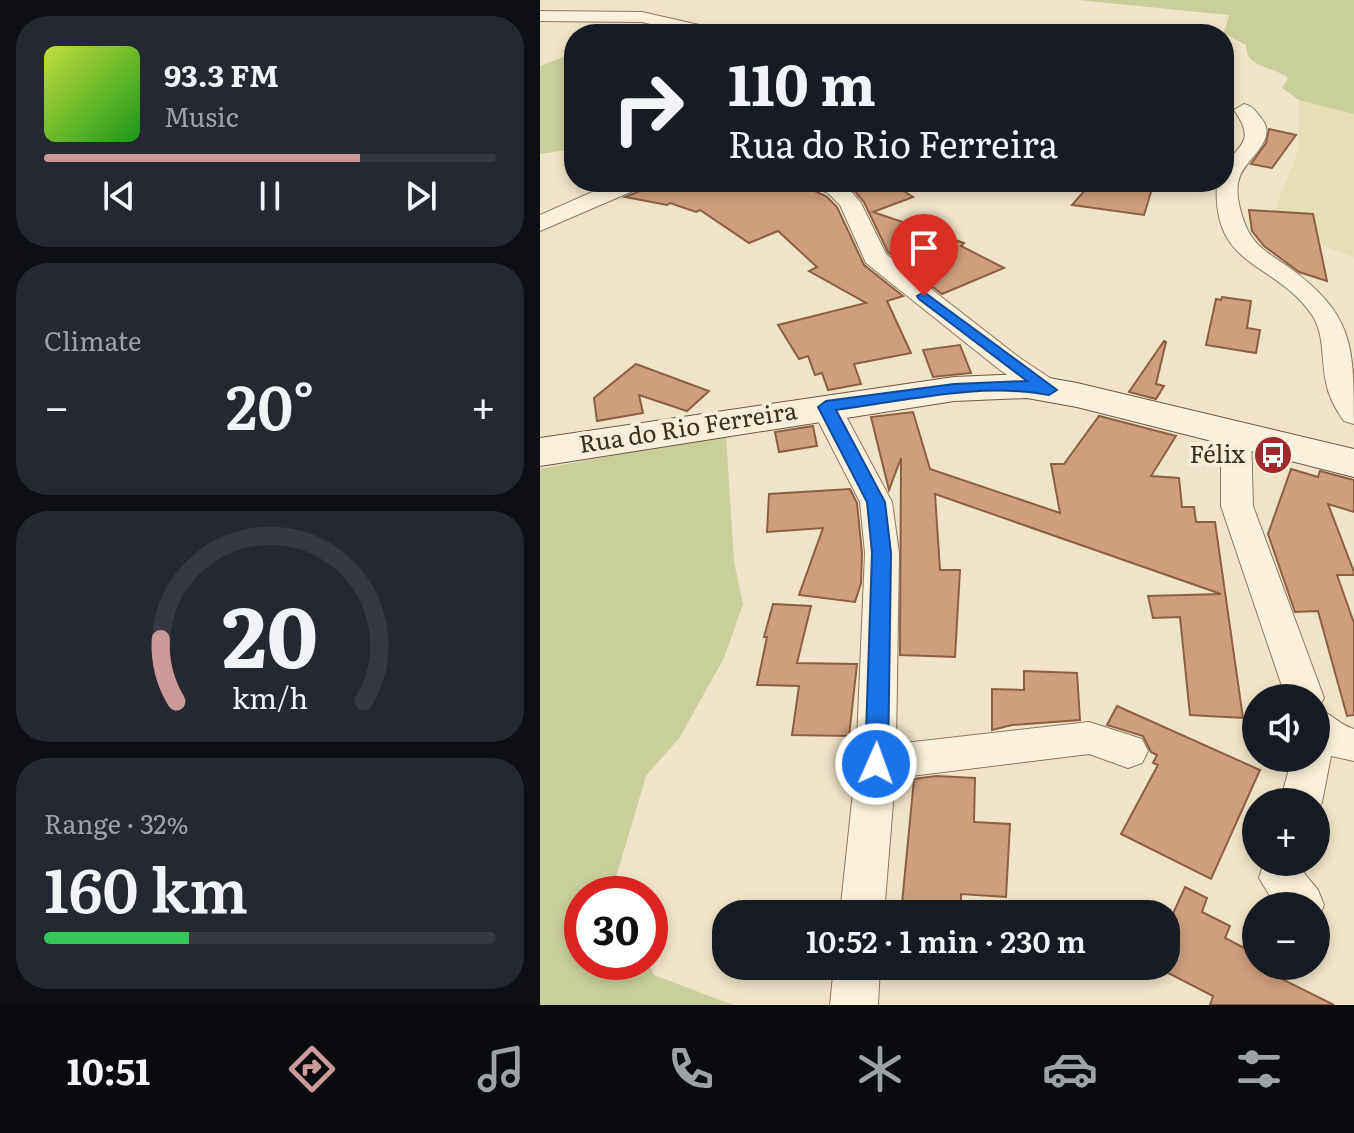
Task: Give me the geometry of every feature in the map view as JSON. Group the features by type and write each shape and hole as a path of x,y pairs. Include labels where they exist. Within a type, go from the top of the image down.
{"street":[{"path":"540,16 642,17 672,24"},
{"path":"1234,169 1256,138 1256,125 1244,110"},
{"path":"540,224 615,192"},
{"path":"840,192 850,203 875,258 1010,364 1049,390"},
{"path":"1227,192 1233,224 1244,247 1305,291 1327,316 1335,343 1340,384 1354,415"},
{"name":"Rua do Rio Ferreira","path":"540,452 954,389 1027,386 1354,463"},
{"path":"826,407 876,502 882,553 876,764 863,900"},
{"path":"1236,434 1237,506 1303,684"},
{"path":"876,764 1089,738 1128,751"},
{"path":"854,1005 856,980"}],"shaded area":[{"path":"1299,100 1354,114 1354,257 1331,249 1272,217 1298,151"}],"green space":[{"path":"1078,0 1354,0 1354,114 1299,100 1282,88 1288,78 1251,59 1246,45 1234,38 1234,24 1226,24 1229,15"},
{"path":"564,57 564,150 540,154 540,66"},
{"path":"726,434 734,562 743,604 724,658 680,737 646,776 617,876 564,876 564,980 667,980 733,1005 540,1005 540,469"}],"building":[{"path":"1269,129 1296,135 1272,168 1251,164 1266,143"},
{"path":"638,192 817,192 826,196 837,207 864,265 903,296 887,301 911,353 854,364 861,384 828,390 822,373 815,375 808,356 799,359 778,325 866,303 809,271 817,267 778,231 749,243 700,210 696,212 670,203 625,197"},
{"path":"856,192 905,192 913,197 873,212 964,243 961,246 1004,268 942,294 888,252 864,202"},
{"path":"1083,192 1151,192 1144,215 1072,205"},
{"path":"1249,210 1313,214 1327,281 1299,272 1264,246 1252,231"},
{"path":"1222,297 1251,301 1247,328 1260,330 1256,353 1206,345 1216,299 1221,300"},
{"path":"1164,341 1156,384 1164,386 1156,399 1129,392"},
{"path":"960,345 971,373 933,377 923,350"},
{"path":"636,364 709,391 687,411 639,395 643,413 597,421 594,398"},
{"path":"913,412 930,469 1060,513 1051,464 1064,464 1099,416 1176,436 1151,476 1179,478 1182,507 1194,507 1196,522 1215,522 1242,718 1190,715 1180,617 1153,618 1148,596 1221,594 935,494 940,570 960,570 955,657 900,655 901,458 889,490 871,417"},
{"path":"813,426 817,446 779,452 775,432"},
{"path":"1291,469 1318,477 1320,471 1354,480 1354,512 1328,504 1354,572 1354,575 1337,575 1354,623 1354,715 1347,716 1318,611 1295,612 1268,534"},
{"path":"850,489 857,503 862,553 861,583 855,602 799,595 823,528 767,532 769,494"},
{"path":"773,604 811,606 797,663 857,664 849,736 792,735 799,686 757,685 767,637 764,637"},
{"path":"1024,671 1077,673 1080,720 1012,725 992,730 992,689 1024,690"},
{"path":"1117,706 1242,762 1242,772 1259,772 1252,788 1242,788 1242,810 1211,879 1121,834 1158,765 1153,763 1157,755 1151,752 1143,736 1107,725"},
{"path":"936,776 975,778 974,822 1010,824 1006,897 961,894 961,900 902,900 914,779"},
{"path":"1185,887 1207,898 1202,912 1230,926 1225,938 1242,947 1242,980 1284,980 1334,1005 1210,1005 1213,996 1180,979 1179,900"}],"place":[{"name":"Félix","path":"1273,455"}],"route":[{"path":"876,764 882,553 876,502 850,447 826,407 954,389 1027,386 1049,390 1010,364 924,296"}]}
